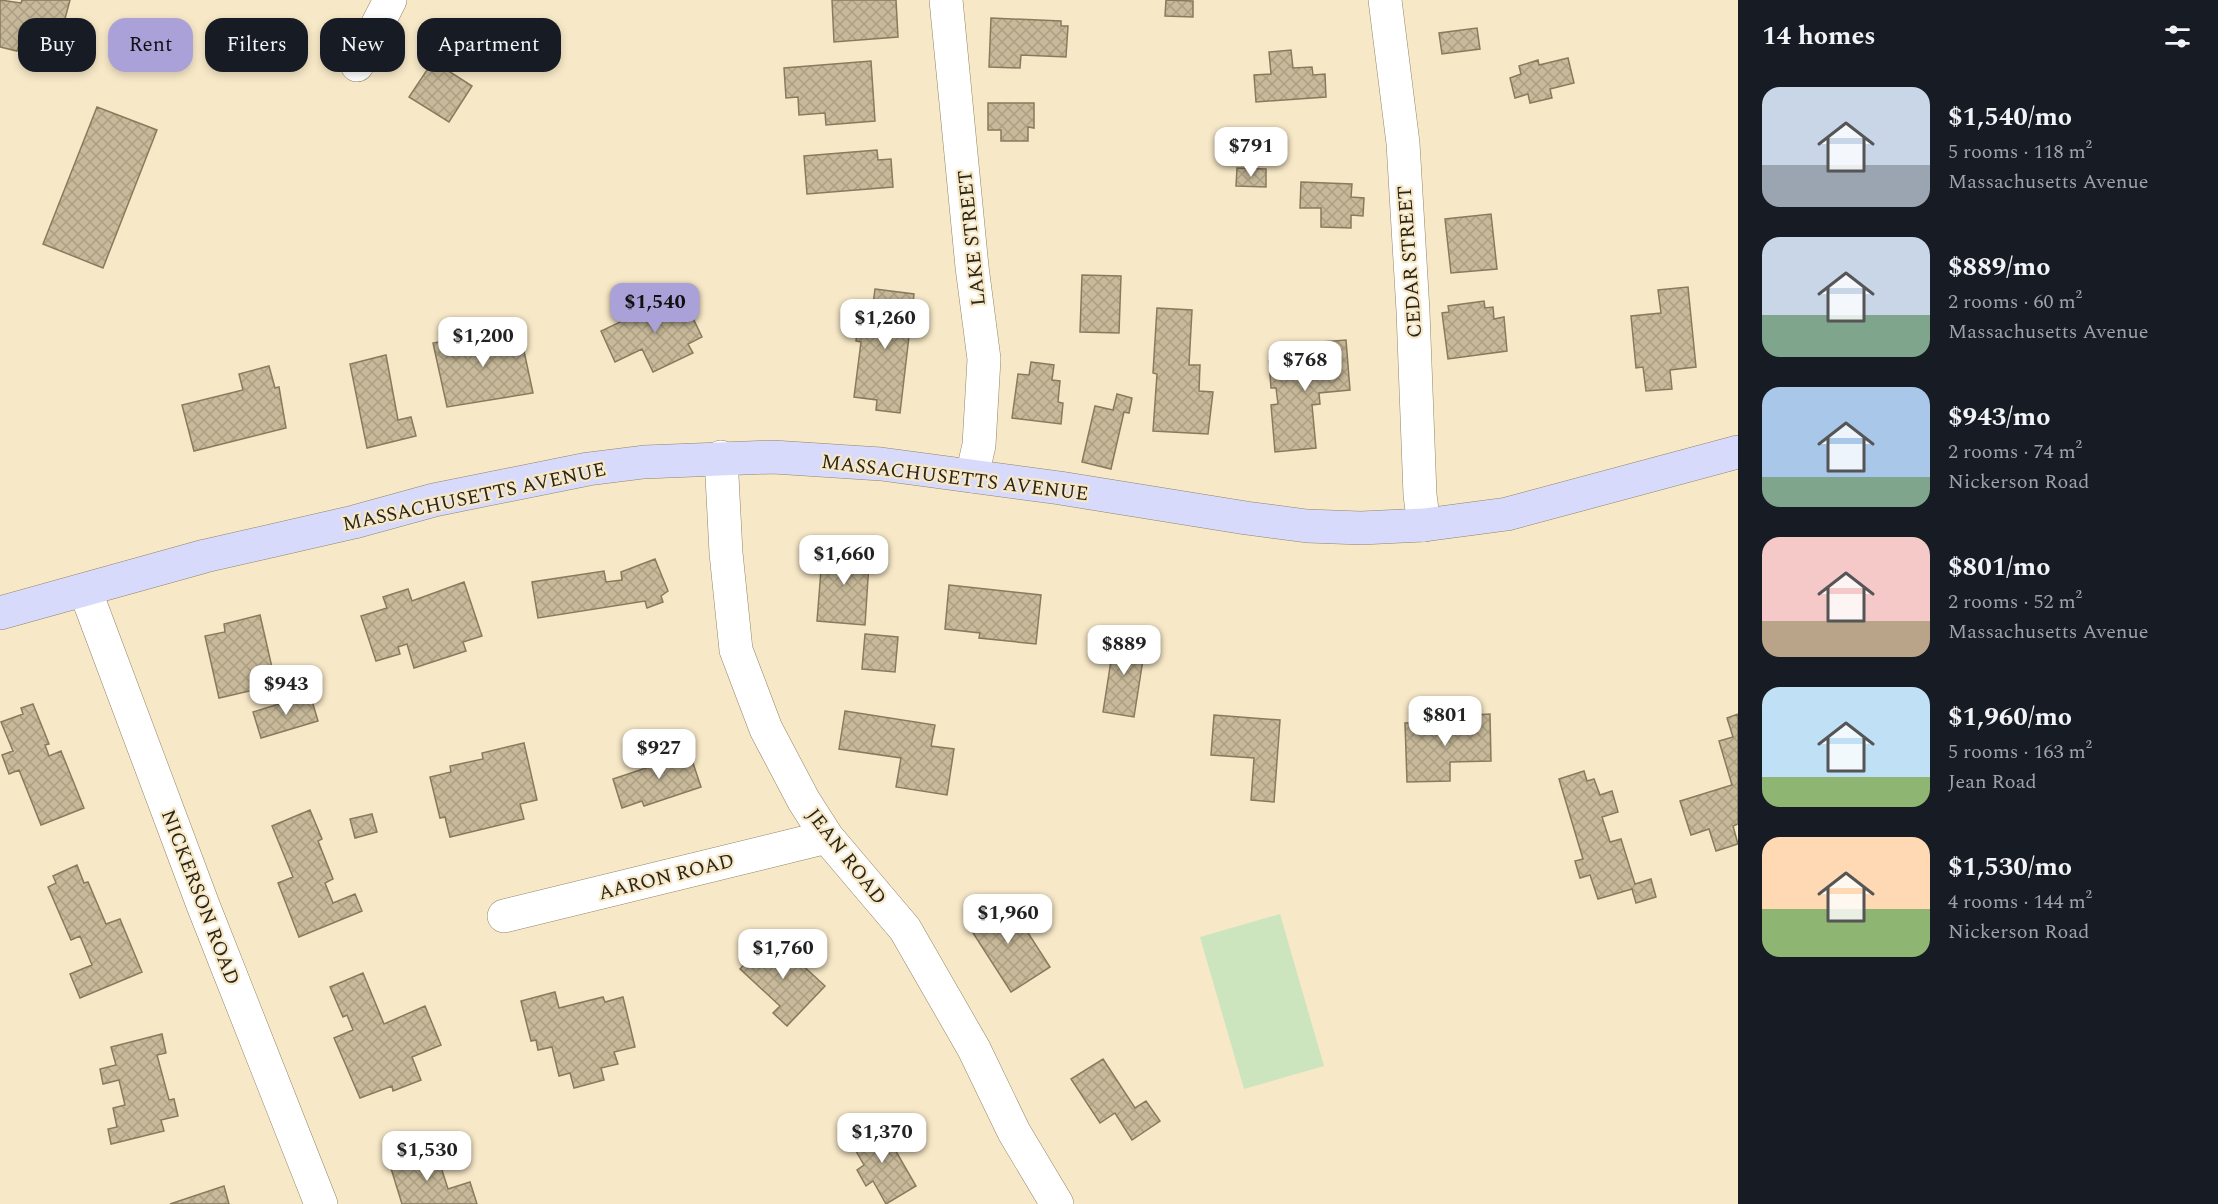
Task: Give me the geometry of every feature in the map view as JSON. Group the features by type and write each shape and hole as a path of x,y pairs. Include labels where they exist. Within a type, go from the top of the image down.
{"main road":[{"name":"MASSACHUSETTS AVENUE","path":"0,613 205,556 469,493 588,468 644,462 773,457 881,464 1307,526 1361,528 1424,525 1507,514 1738,452"}],"street":[{"path":"381,18 390,0"},
{"name":"LAKE STREET","path":"946,0 972,267 984,359 979,445 972,476"},
{"name":"CEDAR STREET","path":"1384,0 1403,143 1413,311 1420,495 1424,525"},
{"name":"JEAN ROAD","path":"722,458 726,553 736,650 766,729 804,801 827,837 905,929 974,1049 1046,1200"},
{"name":"NICKERSON ROAD","path":"85,590 203,905 321,1204"},
{"name":"AARON ROAD","path":"504,916 827,837"}],"green space":[{"path":"1280,914 1324,1066 1244,1089 1200,937"}],"building":[{"path":"0,0 21,3 22,0 70,0 65,18 18,18 17,51 0,47"},
{"path":"832,0 896,0 898,37 834,42"},
{"path":"1166,0 1193,1 1193,17 1165,16"},
{"path":"991,18 1061,21 1061,26 1068,26 1066,57 1021,55 1020,68 989,67"},
{"path":"1477,28 1480,49 1442,54 1439,33"},
{"path":"1291,50 1293,68 1312,67 1313,75 1325,74 1326,97 1256,102 1254,75 1271,74 1269,52"},
{"path":"1568,58 1574,83 1550,89 1552,98 1530,103 1528,94 1515,98 1510,78 1521,74 1519,66 1538,60 1539,65"},
{"path":"871,61 875,121 826,125 825,113 799,115 798,97 786,98 784,68"},
{"path":"426,72 450,72 472,86 449,122 409,97"},
{"path":"988,103 1034,103 1034,128 1028,127 1028,141 1001,141 1001,130 988,130"},
{"path":"97,107 157,130 103,268 43,244"},
{"path":"877,150 878,160 891,159 893,187 807,194 804,156"},
{"path":"1237,168 1266,169 1266,187 1236,186"},
{"path":"1301,182 1352,184 1351,197 1364,198 1363,216 1351,215 1351,228 1321,227 1321,208 1300,208"},
{"path":"1491,214 1497,269 1451,273 1445,219"},
{"path":"1082,275 1121,276 1119,333 1080,332"},
{"path":"1688,287 1696,367 1670,370 1672,389 1646,391 1643,367 1636,368 1631,316 1661,313 1658,290"},
{"path":"875,289 914,294 900,413 876,410 877,400 854,397 861,342 856,341 859,318 871,320"},
{"path":"681,293 702,337 688,344 693,353 653,372 642,349 615,362 601,331"},
{"path":"1484,301 1485,308 1493,307 1494,319 1504,317 1507,351 1448,359 1442,313 1449,312 1448,306"},
{"path":"1157,308 1192,310 1189,365 1200,365 1199,391 1213,392 1208,434 1153,431 1157,374 1153,373"},
{"path":"519,328 533,393 447,407 433,343"},
{"path":"1346,340 1350,390 1319,393 1320,404 1312,405 1316,448 1275,452 1271,405 1278,404 1276,388 1271,388 1269,361 1303,358 1303,351 1322,349 1321,342"},
{"path":"386,355 398,420 411,417 416,436 367,448 350,364"},
{"path":"1031,362 1054,365 1052,380 1060,381 1058,402 1063,403 1061,424 1012,418 1018,374 1029,375"},
{"path":"269,366 275,388 279,387 286,428 194,451 182,405 243,390 239,374"},
{"path":"1117,394 1132,398 1129,413 1124,412 1111,469 1082,462 1095,406 1113,410"},
{"path":"830,545 870,548 865,625 817,621 822,557 829,558"},
{"path":"655,559 668,591 661,596 663,602 647,608 645,601 538,618 532,582 604,571 606,582 622,580 621,572"},
{"path":"464,582 482,636 463,642 466,651 414,668 407,644 398,647 400,654 376,661 361,616 387,608 383,597 408,589 412,601"},
{"path":"949,585 1041,595 1036,644 979,638 980,633 945,629"},
{"path":"260,615 276,685 219,698 205,636 225,632 224,624"},
{"path":"865,634 898,637 895,672 862,669"},
{"path":"1115,635 1146,640 1134,717 1103,712"},
{"path":"310,694 318,721 261,738 253,712"},
{"path":"33,704 49,744 45,745 49,756 61,751 84,808 41,825 19,770 9,774 2,755 13,751 1,722 23,714 21,708"},
{"path":"845,711 935,725 931,746 954,749 947,795 896,787 901,758 839,749"},
{"path":"1490,714 1491,761 1450,762 1450,781 1407,782 1405,723 1473,720 1472,715"},
{"path":"1738,714 1738,824 1733,826 1738,844 1716,851 1709,829 1691,835 1680,801 1732,785 1719,741 1733,737 1727,718"},
{"path":"1214,715 1280,720 1274,802 1251,800 1254,758 1211,755"},
{"path":"524,743 537,800 520,804 524,819 450,837 445,817 440,818 430,777 451,772 450,766 483,759 482,753"},
{"path":"688,748 701,787 644,806 642,801 622,808 613,779 646,768 644,762"},
{"path":"1584,771 1587,781 1594,779 1600,795 1612,791 1618,812 1602,817 1610,842 1621,839 1635,884 1651,879 1656,897 1636,903 1632,889 1598,899 1590,875 1580,878 1575,861 1583,859 1559,779"},
{"path":"310,810 322,839 318,841 333,879 325,883 333,903 355,894 362,911 299,937 278,883 293,877 272,826"},
{"path":"372,814 377,832 355,838 350,819"},
{"path":"77,865 84,883 88,882 106,924 120,919 142,972 80,998 70,974 92,965 80,936 71,940 48,887 56,883 53,876"},
{"path":"1005,897 1050,967 1011,992 966,922"},
{"path":"771,936 825,986 787,1026 773,1013 780,1006 740,969"},
{"path":"363,973 384,1024 425,1006 441,1045 412,1057 421,1080 393,1091 392,1086 360,1098 334,1038 353,1030 347,1015 343,1017 330,987"},
{"path":"555,992 559,1008 603,997 605,1002 623,997 635,1047 614,1052 618,1064 601,1068 604,1080 574,1088 570,1073 559,1076 552,1047 538,1050 536,1040 531,1041 521,1001"},
{"path":"162,1034 166,1053 157,1055 169,1100 174,1099 178,1116 161,1120 164,1131 111,1144 108,1129 117,1127 113,1108 125,1105 119,1080 103,1084 100,1069 116,1065 111,1047"},
{"path":"1103,1059 1135,1108 1146,1101 1160,1121 1132,1140 1115,1113 1100,1123 1071,1079"},
{"path":"879,1122 916,1186 886,1204 873,1181 866,1186 857,1170 864,1165 849,1139"},
{"path":"435,1148 448,1189 470,1182 477,1204 402,1204 389,1162"},
{"path":"224,1186 229,1204 170,1204"}]}
